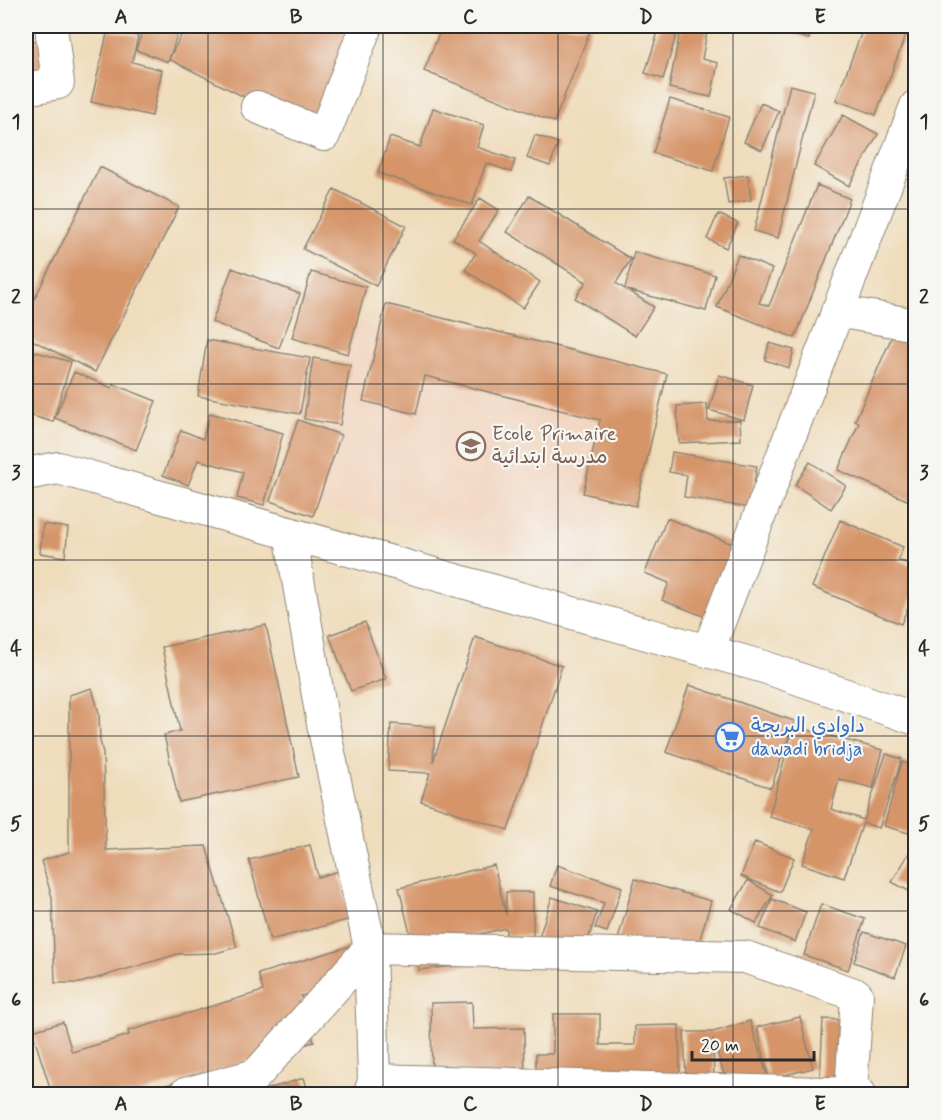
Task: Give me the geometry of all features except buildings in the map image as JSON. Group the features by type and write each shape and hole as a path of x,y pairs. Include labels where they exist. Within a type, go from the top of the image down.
{"street":[{"path":"26,89 58,82 51,26"},
{"path":"257,107 324,135 366,26"},
{"path":"708,651 915,106"},
{"path":"837,311 915,325"},
{"path":"26,474 58,468 764,667 915,719"},
{"path":"185,1095 256,1075 370,948 745,957 857,995 856,1094 372,1087 370,948 323,724 290,533"}],"shaded area":[{"name":"Ecole Primaire مدرسة ابتدائية","path":"349,320 636,389 593,572 306,503"}],"place":[{"name":"Ecole Primaire مدرسة ابتدائية","path":"471,446"},
{"name":"داوادي البريجة dawadi bridja","path":"730,737"}]}
